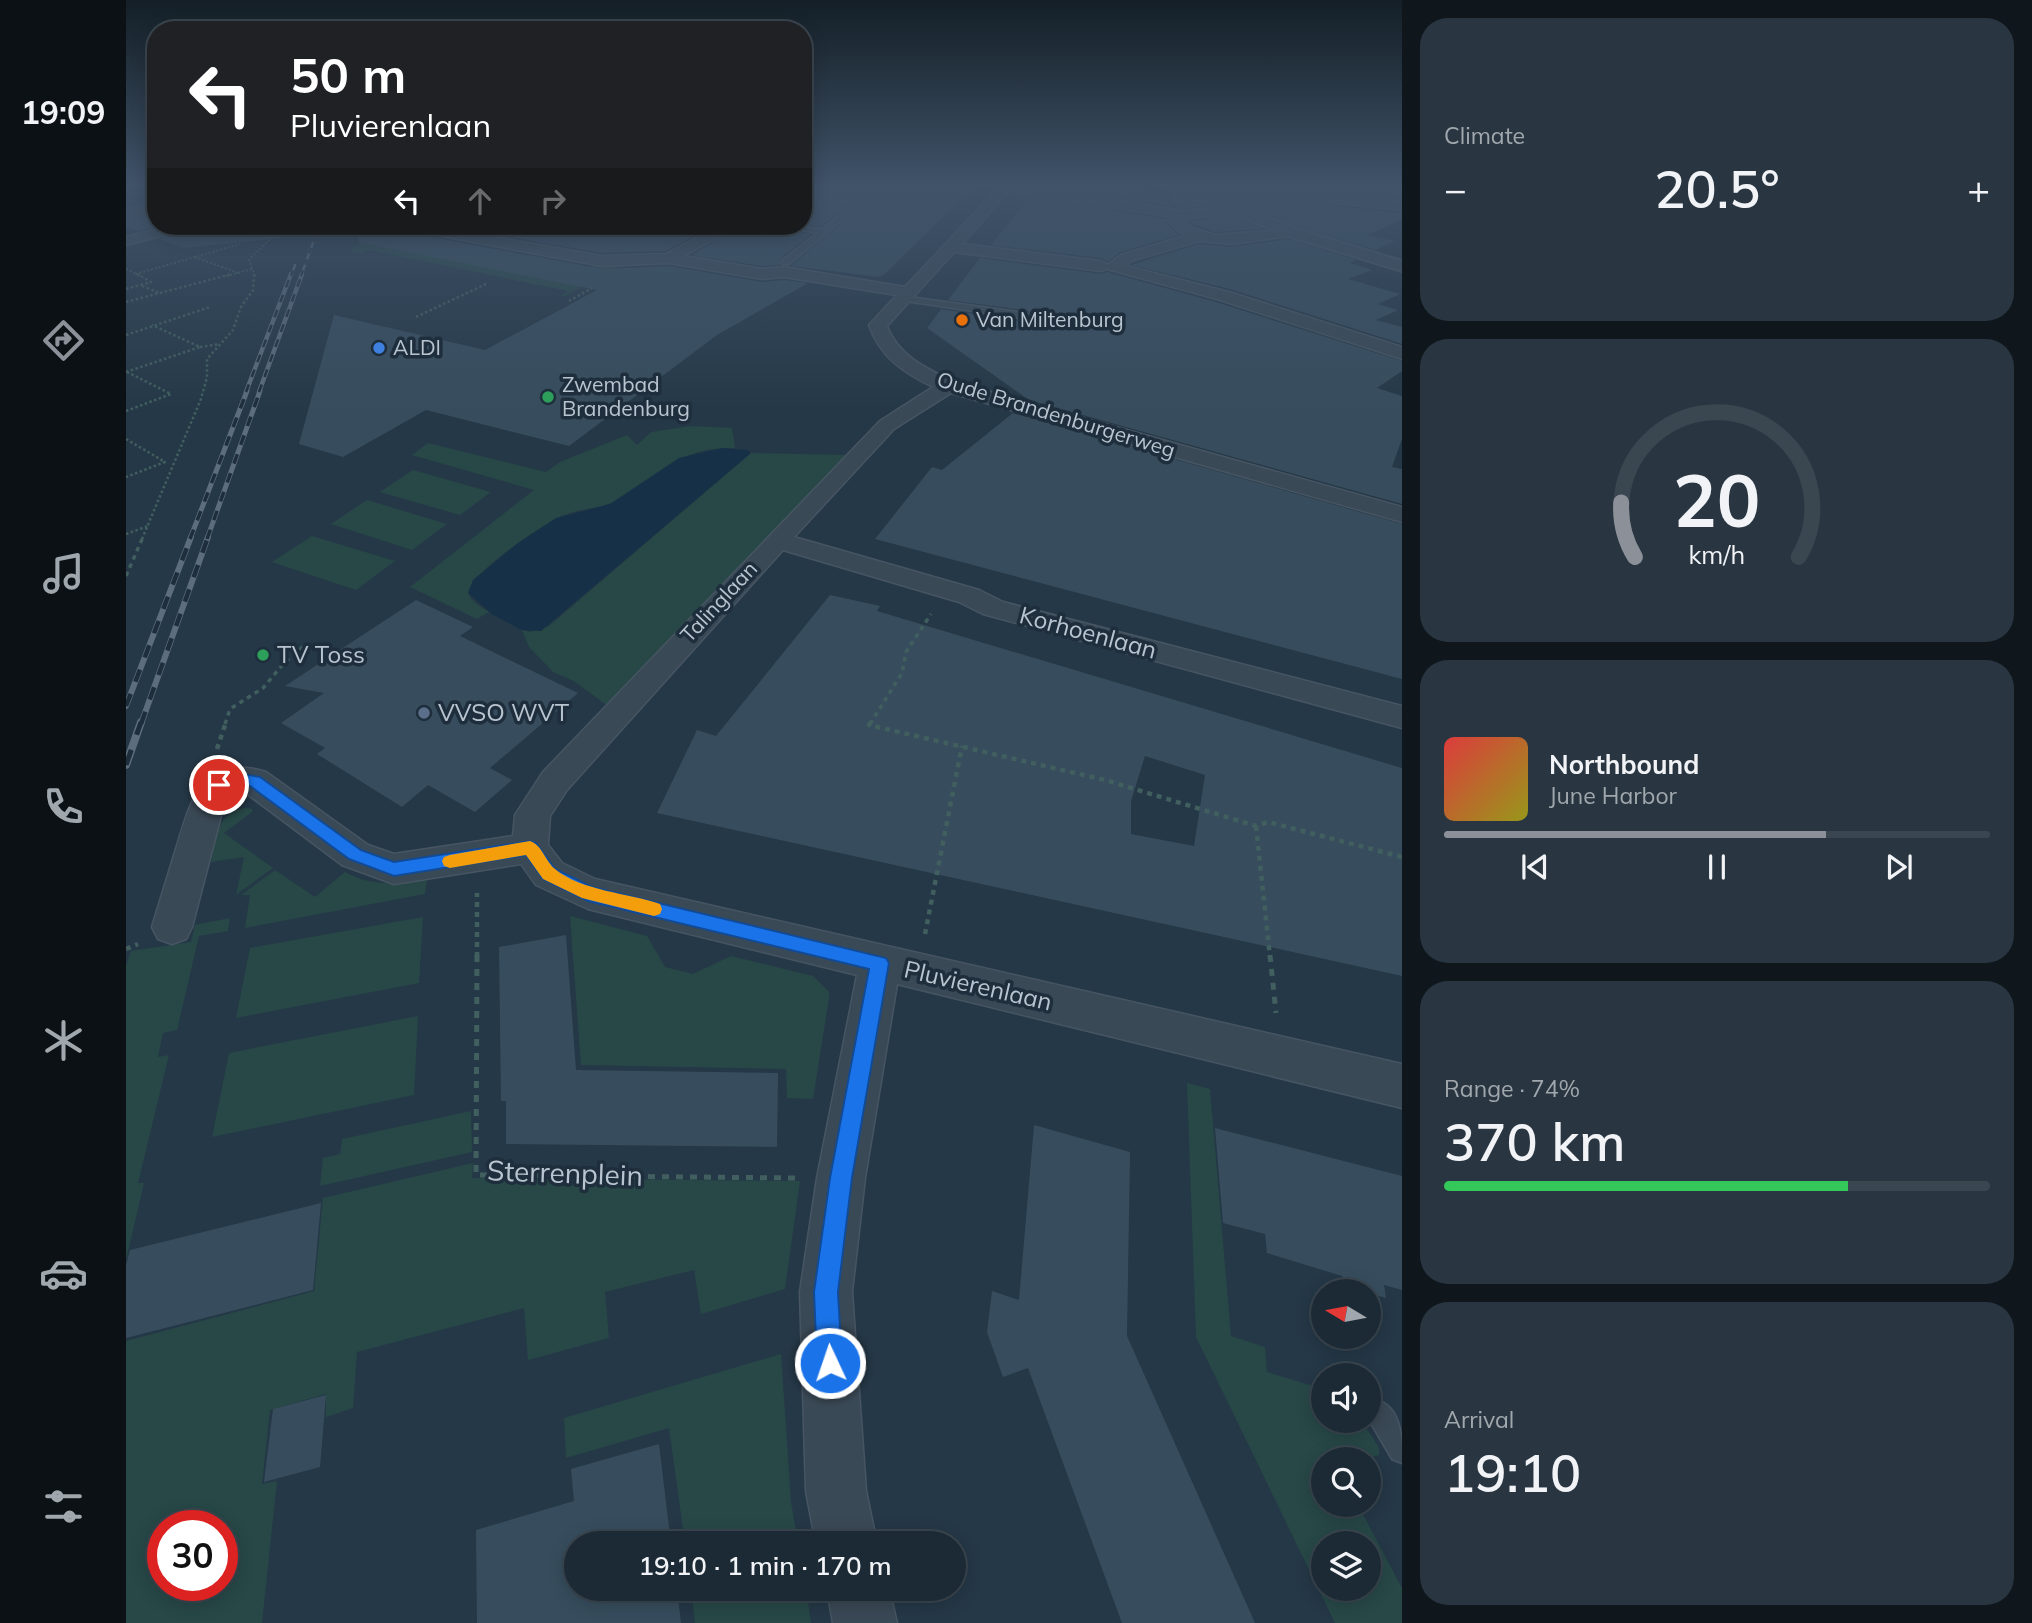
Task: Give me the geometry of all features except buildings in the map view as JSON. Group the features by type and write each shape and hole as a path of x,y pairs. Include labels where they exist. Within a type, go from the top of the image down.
{"street":[{"path":"590,259 602,261 652,259"},
{"path":"673,259 762,274 783,272 905,295"},
{"name":"Oude Brandenburgerweg","path":"941,259 878,325 881,337 895,355 923,374 948,386 1402,515"},
{"path":"1043,259 1164,276 1342,336 1402,353"},
{"path":"1107,267 1124,259"},
{"path":"1379,259 1402,266"},
{"name":"Talinglaan","path":"530,848 533,815 555,781 887,425 948,386"},
{"name":"Korhoenlaan","path":"777,540 947,589 993,608 1402,717"},
{"path":"172,927 208,800 219,785 237,779 254,781 355,855 394,869 530,848"},
{"name":"Pluvierenlaan","path":"530,848 549,874 588,893 1402,1086"},
{"path":"845,1531 836,1491 826,1292 841,1178 898,968"},
{"path":"860,1601 865,1623"}],"lane":[{"path":"786,262 790,259"},
{"path":"905,295 1026,316"},
{"path":"1382,1416 1402,1449"}],"path":[{"path":"136,274 189,259"},
{"path":"200,259 238,273"},
{"path":"126,576 201,399 207,377 207,359 233,330 241,307 253,290 255,278 250,259"},
{"path":"126,269 152,282 126,289"},
{"path":"126,302 252,269"},
{"path":"416,317 486,284"},
{"path":"140,285 161,293"},
{"path":"126,335 210,307"},
{"path":"152,325 200,347"},
{"path":"126,372 200,347 221,343"},
{"path":"126,372 171,394 126,411"},
{"path":"126,439 165,462"},
{"path":"126,477 176,460"},
{"path":"126,534 149,526"},
{"path":"947,589 906,652 902,673 869,725 1105,780 1255,826 1268,821 1402,857"},
{"path":"219,785 216,749 230,709 263,688 284,663 305,645"},
{"path":"898,968 962,746"},
{"path":"1255,826 1281,1057"},
{"name":"Sterrenplein","path":"478,858 476,1175 841,1178"}],"green space":[{"path":"411,259 503,259 588,269 595,264 626,263 561,296 568,291"},
{"path":"691,426 732,428 735,448 713,449 680,459 627,495 605,505 564,515 525,538 492,563 471,586 470,598 489,612 477,619 410,587 534,490 412,455 428,443 546,472 560,462 627,435 637,445 651,432"},
{"path":"751,453 848,455 609,707 574,681 553,672 529,647 522,630 530,632 549,626"},
{"path":"413,470 491,492 460,515 380,492"},
{"path":"367,500 447,524 412,550 331,524"},
{"path":"312,536 395,561 356,590 272,562"},
{"path":"252,809 252,812 224,833 273,868 236,895 244,857 211,862 223,821 236,810"},
{"path":"275,870 315,897 345,872 365,880 385,883 427,879 425,894 245,928 250,895 241,895"},
{"path":"570,916 647,936 665,967 693,974 731,956 813,976 829,992 829,998 813,1099 787,1098 786,1069 581,1065"},
{"path":"423,917 419,983 236,1018 250,948"},
{"path":"230,918 228,931 199,936 177,1030 163,1033 158,1057 169,1055 138,1183 144,1183 126,1260 126,966 131,951 191,942 195,925"},
{"path":"418,1016 414,1095 212,1137 229,1053"},
{"path":"1187,1083 1210,1089 1231,1336 1265,1347 1267,1372 1311,1385 1311,1433 1370,1433 1378,1447 1311,1447 1311,1517 1364,1517 1372,1531 1311,1531 1311,1574 1196,1337"},
{"path":"471,1111 472,1152 320,1186 323,1158 340,1154 342,1139"},
{"path":"473,1163 472,1178 800,1181 785,1289 701,1314 694,1270 605,1292 609,1338 528,1360 524,1308 357,1352 353,1408 326,1417 326,1394 270,1410 262,1484 277,1481 262,1623 126,1623 126,1341 314,1291 323,1198"},
{"path":"781,1354 791,1502 796,1531 683,1531 669,1428 566,1458 564,1418"},
{"path":"1381,1548 1402,1588 1402,1623 1335,1623 1324,1601 1381,1601"},
{"path":"692,1601 808,1601 811,1623 695,1623"}],"water":[{"path":"722,448 748,450 751,453 541,631 522,630 493,615 468,593 473,580 518,543 556,518 610,504 679,458"}],"railway":[{"path":"301,276 307,259"},
{"path":"291,276 295,265"},
{"path":"246,392 291,274"},
{"path":"259,392 302,274"},
{"path":"190,539 247,391"},
{"path":"207,539 260,391"},
{"path":"126,706 191,537"},
{"path":"141,724 208,537"},
{"path":"126,765 141,722"}],"slow traffic":[{"path":"450,861 530,848 549,874 588,893 654,909"}],"place":[{"name":"Van Miltenburg","path":"962,320"},
{"name":"ALDI","path":"379,348"},
{"name":"Zwembad Brandenburg","path":"548,397"},
{"name":"TV Toss","path":"263,655"},
{"name":"VVSO WVT","path":"424,713"}],"route":[{"path":"219,785 237,779 254,781 355,855 394,869 530,848 549,874 588,893 880,963 841,1178 826,1292 830,1363"}]}
